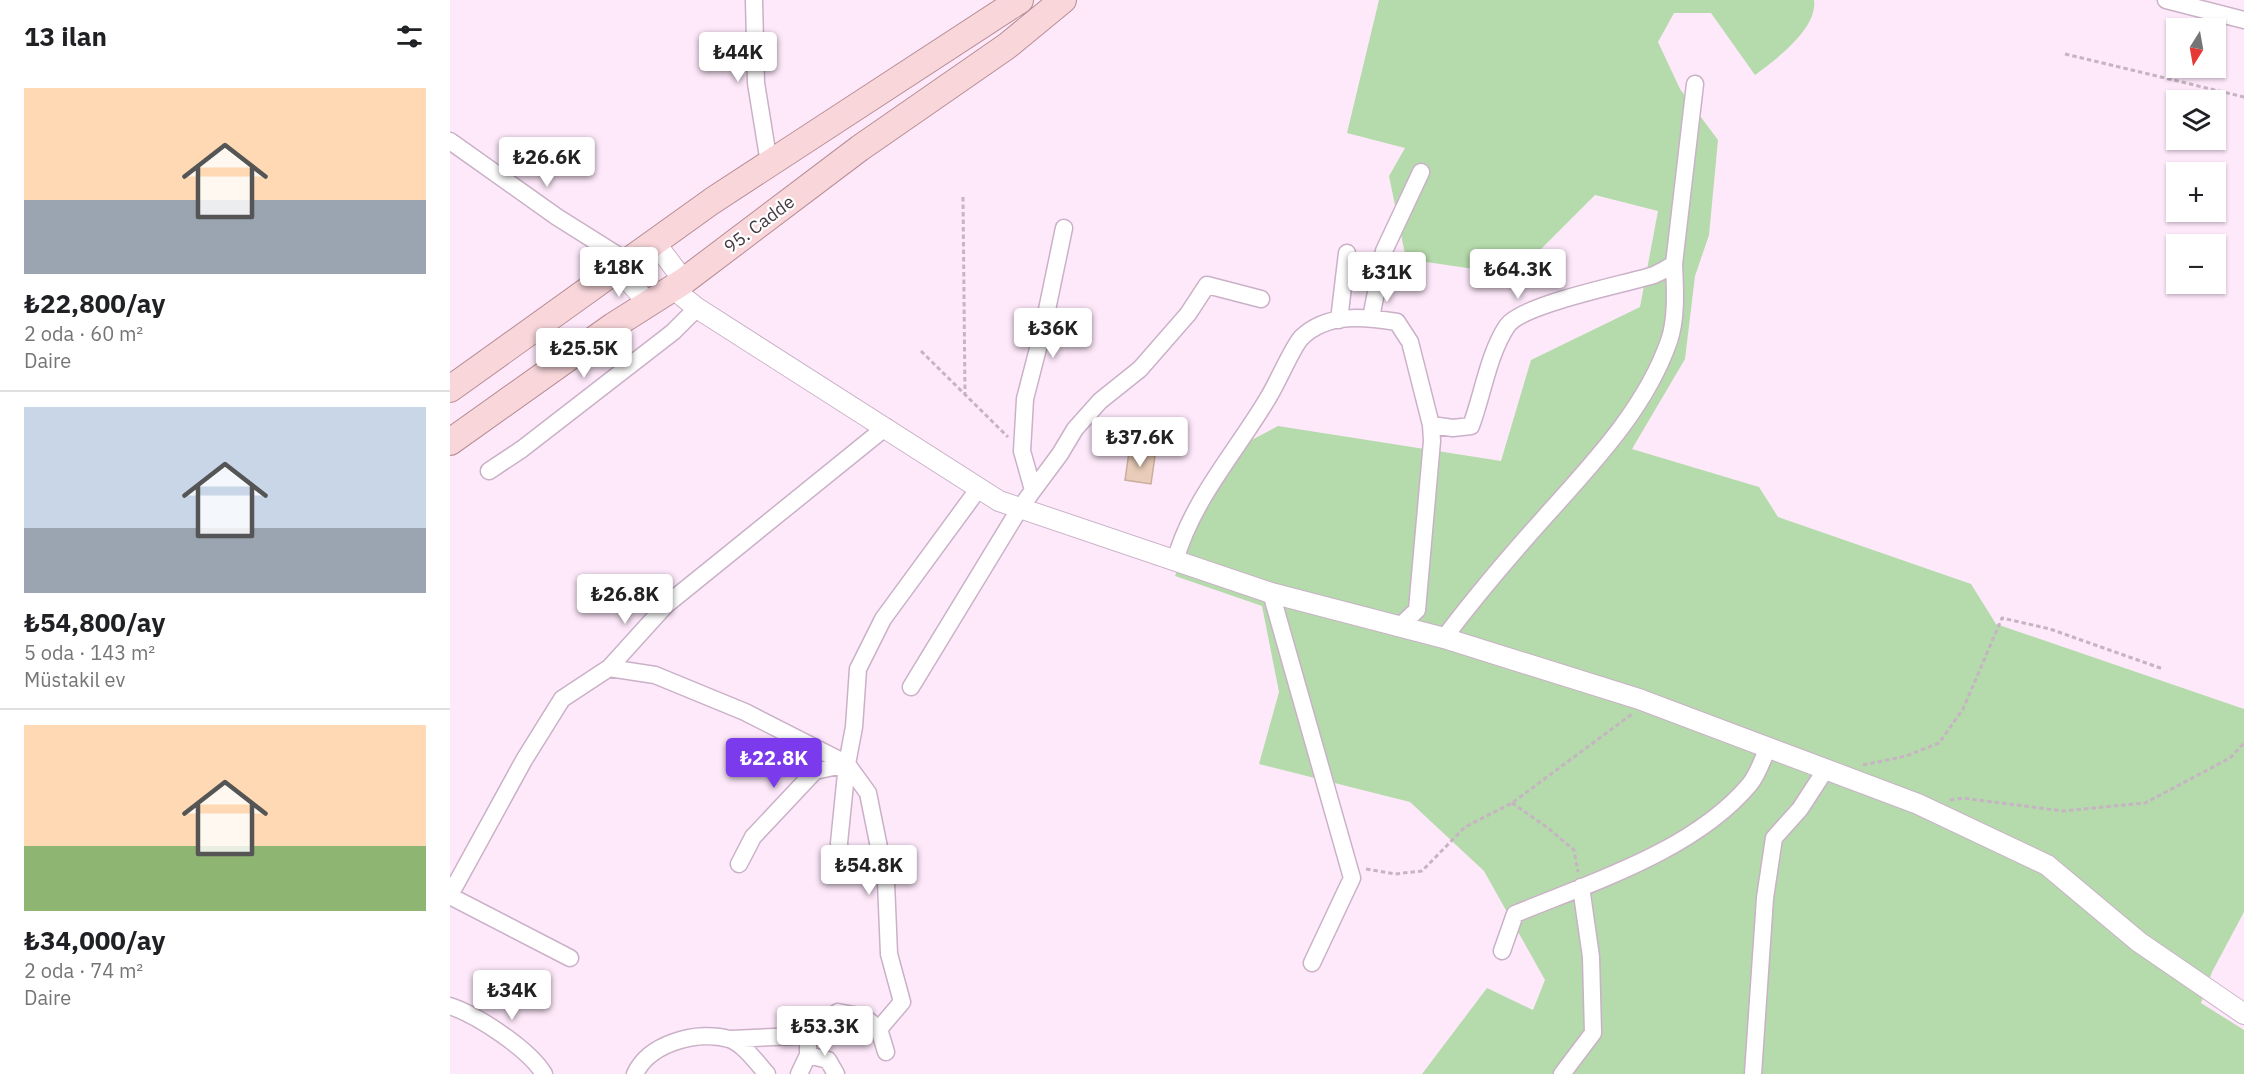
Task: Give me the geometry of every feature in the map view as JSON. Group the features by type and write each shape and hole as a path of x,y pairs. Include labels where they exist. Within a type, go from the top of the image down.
{"main road":[{"path":"450,389 654,241 769,163 838,121 1020,0"},
{"name":"95. Cadde","path":"450,442 678,284 860,148 1007,46 1063,0"}],"street":[{"path":"754,0 753,43 756,83 769,163"},
{"path":"2166,0 2213,6 2244,20"},
{"path":"1444,638 1486,584 1628,418 1652,382 1670,339 1675,289 1674,264 1695,84"},
{"path":"450,141 622,264 648,303"},
{"path":"1371,318 1384,251 1421,172"},
{"path":"1034,490 1022,451 1025,399 1043,329 1064,228"},
{"path":"654,241 678,284 697,308 999,501 1271,593 1444,638 1649,702 1918,804 2047,865 2139,942 2244,1014"},
{"path":"1339,320 1347,253"},
{"path":"1431,425 1453,428 1471,426 1493,358 1508,324 1538,309 1598,288 1655,274 1674,264"},
{"path":"911,687 1020,508 1075,429 1100,401 1140,369 1188,314 1207,285 1261,299"},
{"path":"489,471 522,449 663,339 697,308"},
{"path":"1175,561 1184,531 1263,408 1301,338 1327,322 1358,316 1397,322 1410,342 1431,425 1432,441 1417,610 1400,627"},
{"path":"570,958 450,895 524,760 562,699 609,668 666,605 886,427"},
{"path":"841,866 839,843 847,764 854,728 858,669 884,619 979,488"},
{"path":"1271,593 1352,878 1312,963"},
{"path":"609,668 655,675 745,712 847,764 868,793 886,882 889,954 902,1002 879,1029"},
{"path":"1502,951 1515,914 1648,858 1710,821 1750,783 1768,747"},
{"path":"739,864 753,837 814,771 847,764"},
{"path":"1754,1074 1765,898 1774,838 1800,809 1826,769"},
{"path":"1562,1074 1593,1033 1591,957 1581,887"},
{"path":"450,1006 500,1032 544,1074"},
{"path":"634,1074 638,1067 664,1044 703,1037 731,1039 798,1036 838,1012 864,1017 879,1029 886,1052"},
{"path":"798,1074 808,1055 808,1030"},
{"path":"731,1039 748,1052 767,1074"},
{"path":"808,1055 828,1060 836,1074"}],"path":[{"path":"2065,54 2244,97"},
{"path":"963,197 965,395"},
{"path":"921,351 1022,451"},
{"path":"1826,769 1906,756 1939,743 1963,709 2002,618 2050,629 2163,669"},
{"path":"1349,867 1395,874 1422,871 1466,827 1512,803 1649,702"},
{"path":"1918,804 1963,798 2063,811 2145,803 2230,758 2244,743"},
{"path":"1512,803 1548,828 1574,850 1581,887"}],"green space":[{"path":"1379,0 1814,0 1809,22 1802,33 1784,52 1755,75 1711,13 1674,13 1658,42 1680,89 1718,140 1709,235 1695,276 1685,359 1632,449 1759,487 1778,517 1971,584 1996,624 2244,709 2244,912 2212,972 2201,1003 2244,1030 2244,1074 1422,1074 1487,988 1533,1010 1545,980 1484,871 1410,802 1259,764 1279,692 1262,606 1175,576 1192,532 1246,443 1278,426 1501,461 1531,360 1640,307 1658,211 1595,195 1515,275 1406,259 1389,176 1405,148 1347,133"}],"building":[{"path":"1129,452 1155,456 1151,484 1125,480"}]}
